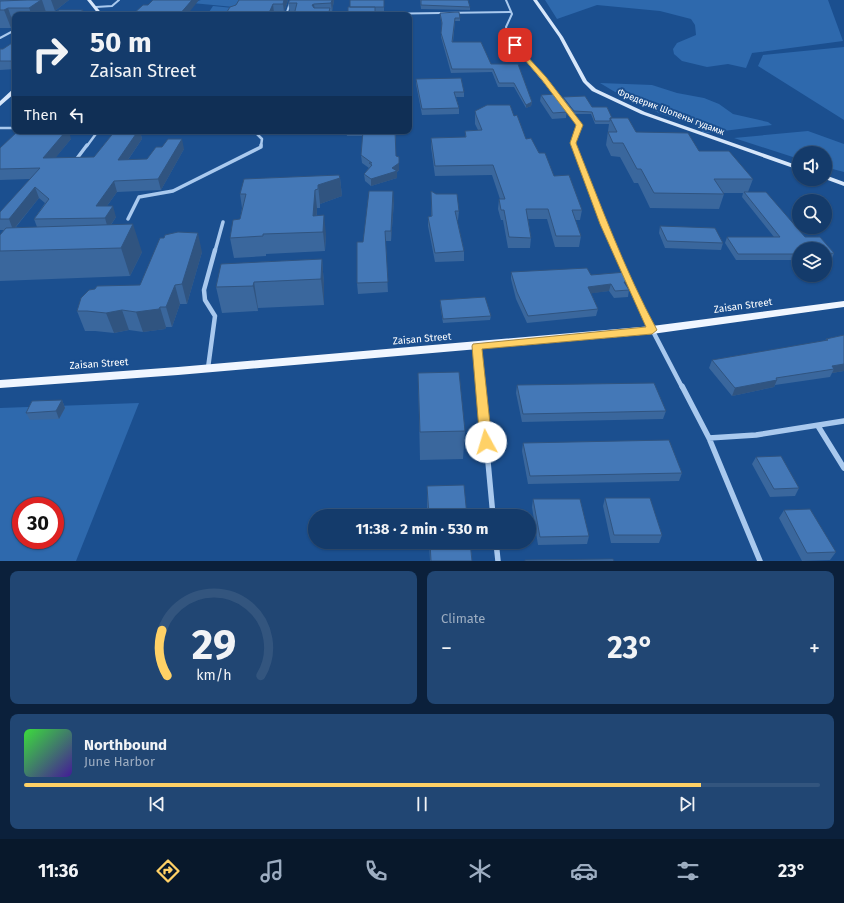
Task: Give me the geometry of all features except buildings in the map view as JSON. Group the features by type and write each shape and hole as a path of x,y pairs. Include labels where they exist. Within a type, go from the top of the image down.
{"main road":[{"name":"Zaisan Street","path":"0,384 477,346 652,330 844,304"}],"street":[{"path":"89,0 99,12"},
{"path":"96,7 112,6 119,0"},
{"path":"287,12 291,0"},
{"path":"506,0 511,12 506,27 508,37 544,79 579,125 573,143 604,224 644,314 709,438 760,561"},
{"name":"Фредерик Шопены гудамж","path":"534,0 561,37 585,82 594,90 642,113 792,166"},
{"path":"412,13 511,12"},
{"path":"0,38 12,32"},
{"path":"0,104 12,93"},
{"path":"0,128 12,128"},
{"path":"74,161 96,134"},
{"path":"128,219 139,197 173,191 261,147 262,139 257,134"},
{"path":"832,180 844,184"},
{"path":"208,368 215,316 205,300 204,290 223,222"},
{"path":"477,346 492,509"},
{"path":"709,438 756,435 844,421"},
{"path":"818,426 844,468"},
{"path":"497,549 498,561"}],"shaded area":[{"path":"201,0 240,0 234,7 192,3"},
{"path":"545,0 828,0 843,41 752,53 746,68 728,64 707,67 682,61 674,54 673,49 677,43 696,35 695,25 691,19 660,11 597,5 557,19"},
{"path":"213,6 233,8 231,12 209,12"},
{"path":"844,47 844,120 758,66 763,55"},
{"path":"600,83 652,85 677,93 704,98 719,104 733,114 768,122 772,125 707,133 702,132 701,127 649,109"},
{"path":"808,131 844,144 844,172 832,169 832,146 792,146 792,157 734,138"},
{"path":"139,403 76,561 0,561 0,408"}],"route":[{"path":"486,442 477,346 652,330 604,224 573,143 579,125 544,79 515,45"}]}
